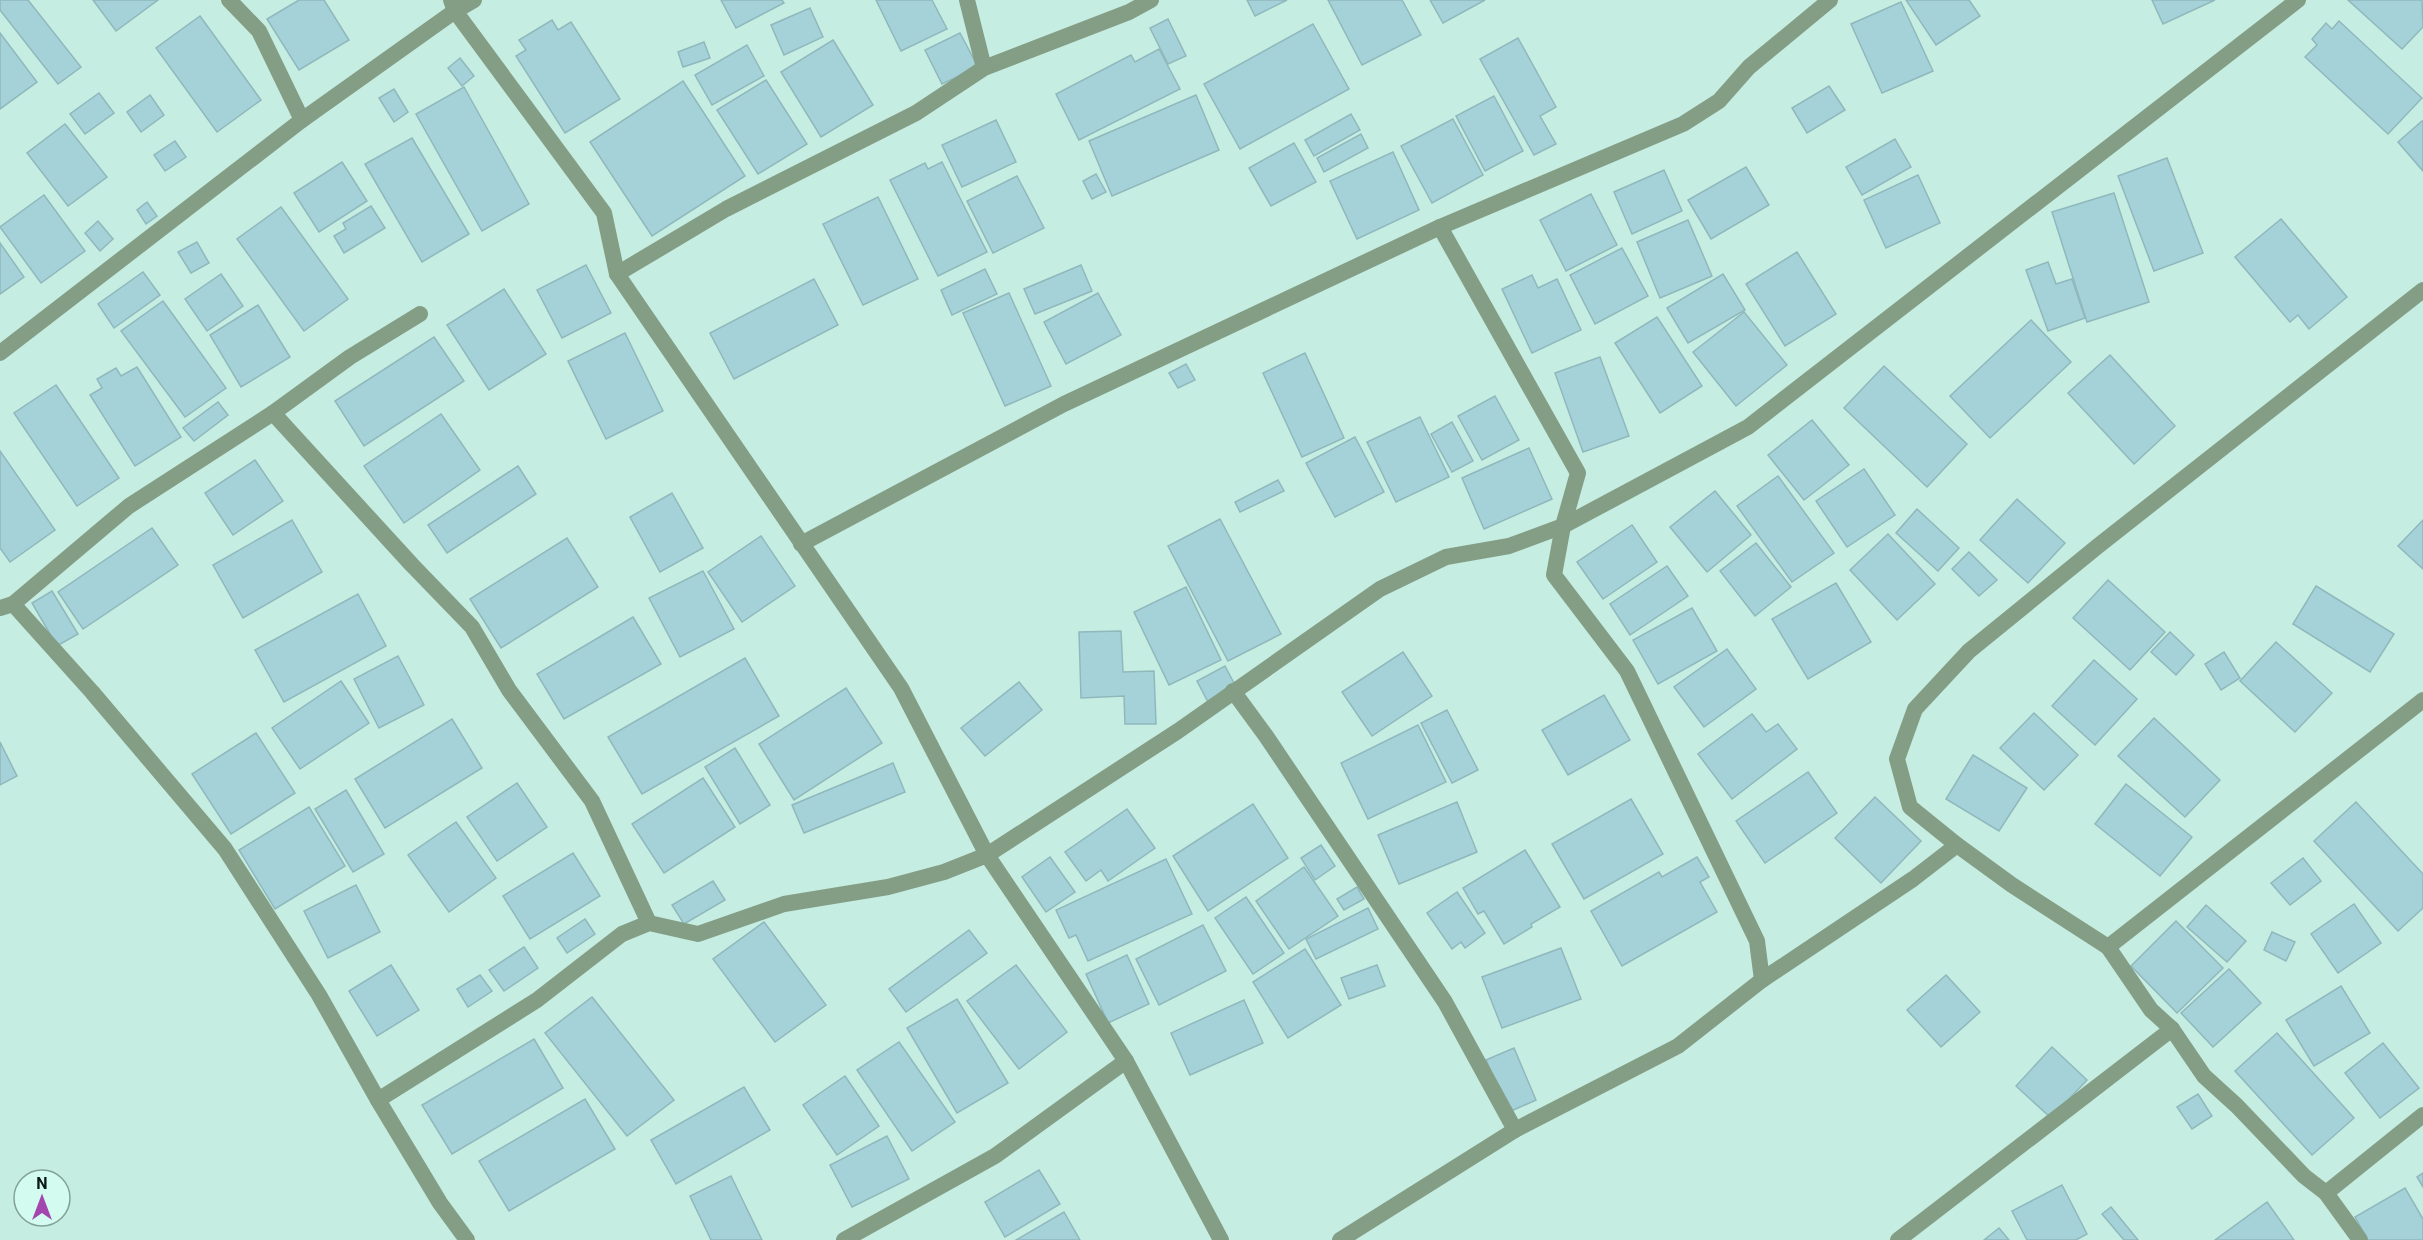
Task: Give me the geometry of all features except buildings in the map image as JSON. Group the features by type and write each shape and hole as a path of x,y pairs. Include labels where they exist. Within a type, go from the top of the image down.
{"street":[{"path":"229,0 259,31 303,120"},
{"path":"0,353 453,5 474,0"},
{"path":"967,0 984,68"},
{"path":"617,274 726,209 916,113 984,68 1129,12 1151,0"},
{"path":"801,544 1064,404 1440,227 1683,124 1719,100 1749,67 1830,0"},
{"path":"378,1100 537,1000 622,934 648,923 698,934 784,904 888,887 944,872 987,855 1178,731 1380,589 1446,557 1509,546 1563,526 1748,427 2298,0"},
{"path":"453,5 604,213 617,274 901,688 987,855 1126,1061 1221,1240"},
{"path":"1440,227 1578,473 1563,526 1554,575 1627,671 1757,941 1762,980"},
{"path":"2360,1240 2326,1193 2304,1176 2237,1106 2204,1076 2172,1029 2151,1011 2108,947 2012,885 1910,807 1897,759 1915,710 1969,651 2098,546 2423,290"},
{"path":"420,314 350,357 273,413 129,506 7,606 92,692 225,849 319,995 440,1203 468,1240"},
{"path":"273,413 411,565 472,627 509,690 592,801 648,923"},
{"path":"1233,692 1266,736 1445,1002 1515,1130"},
{"path":"2108,947 2423,700"},
{"path":"1340,1240 1515,1130 1678,1046 1762,980 1913,879 1957,845"},
{"path":"1898,1240 2172,1029"},
{"path":"844,1240 994,1156 1126,1061"},
{"path":"2326,1193 2423,1114"}]}
